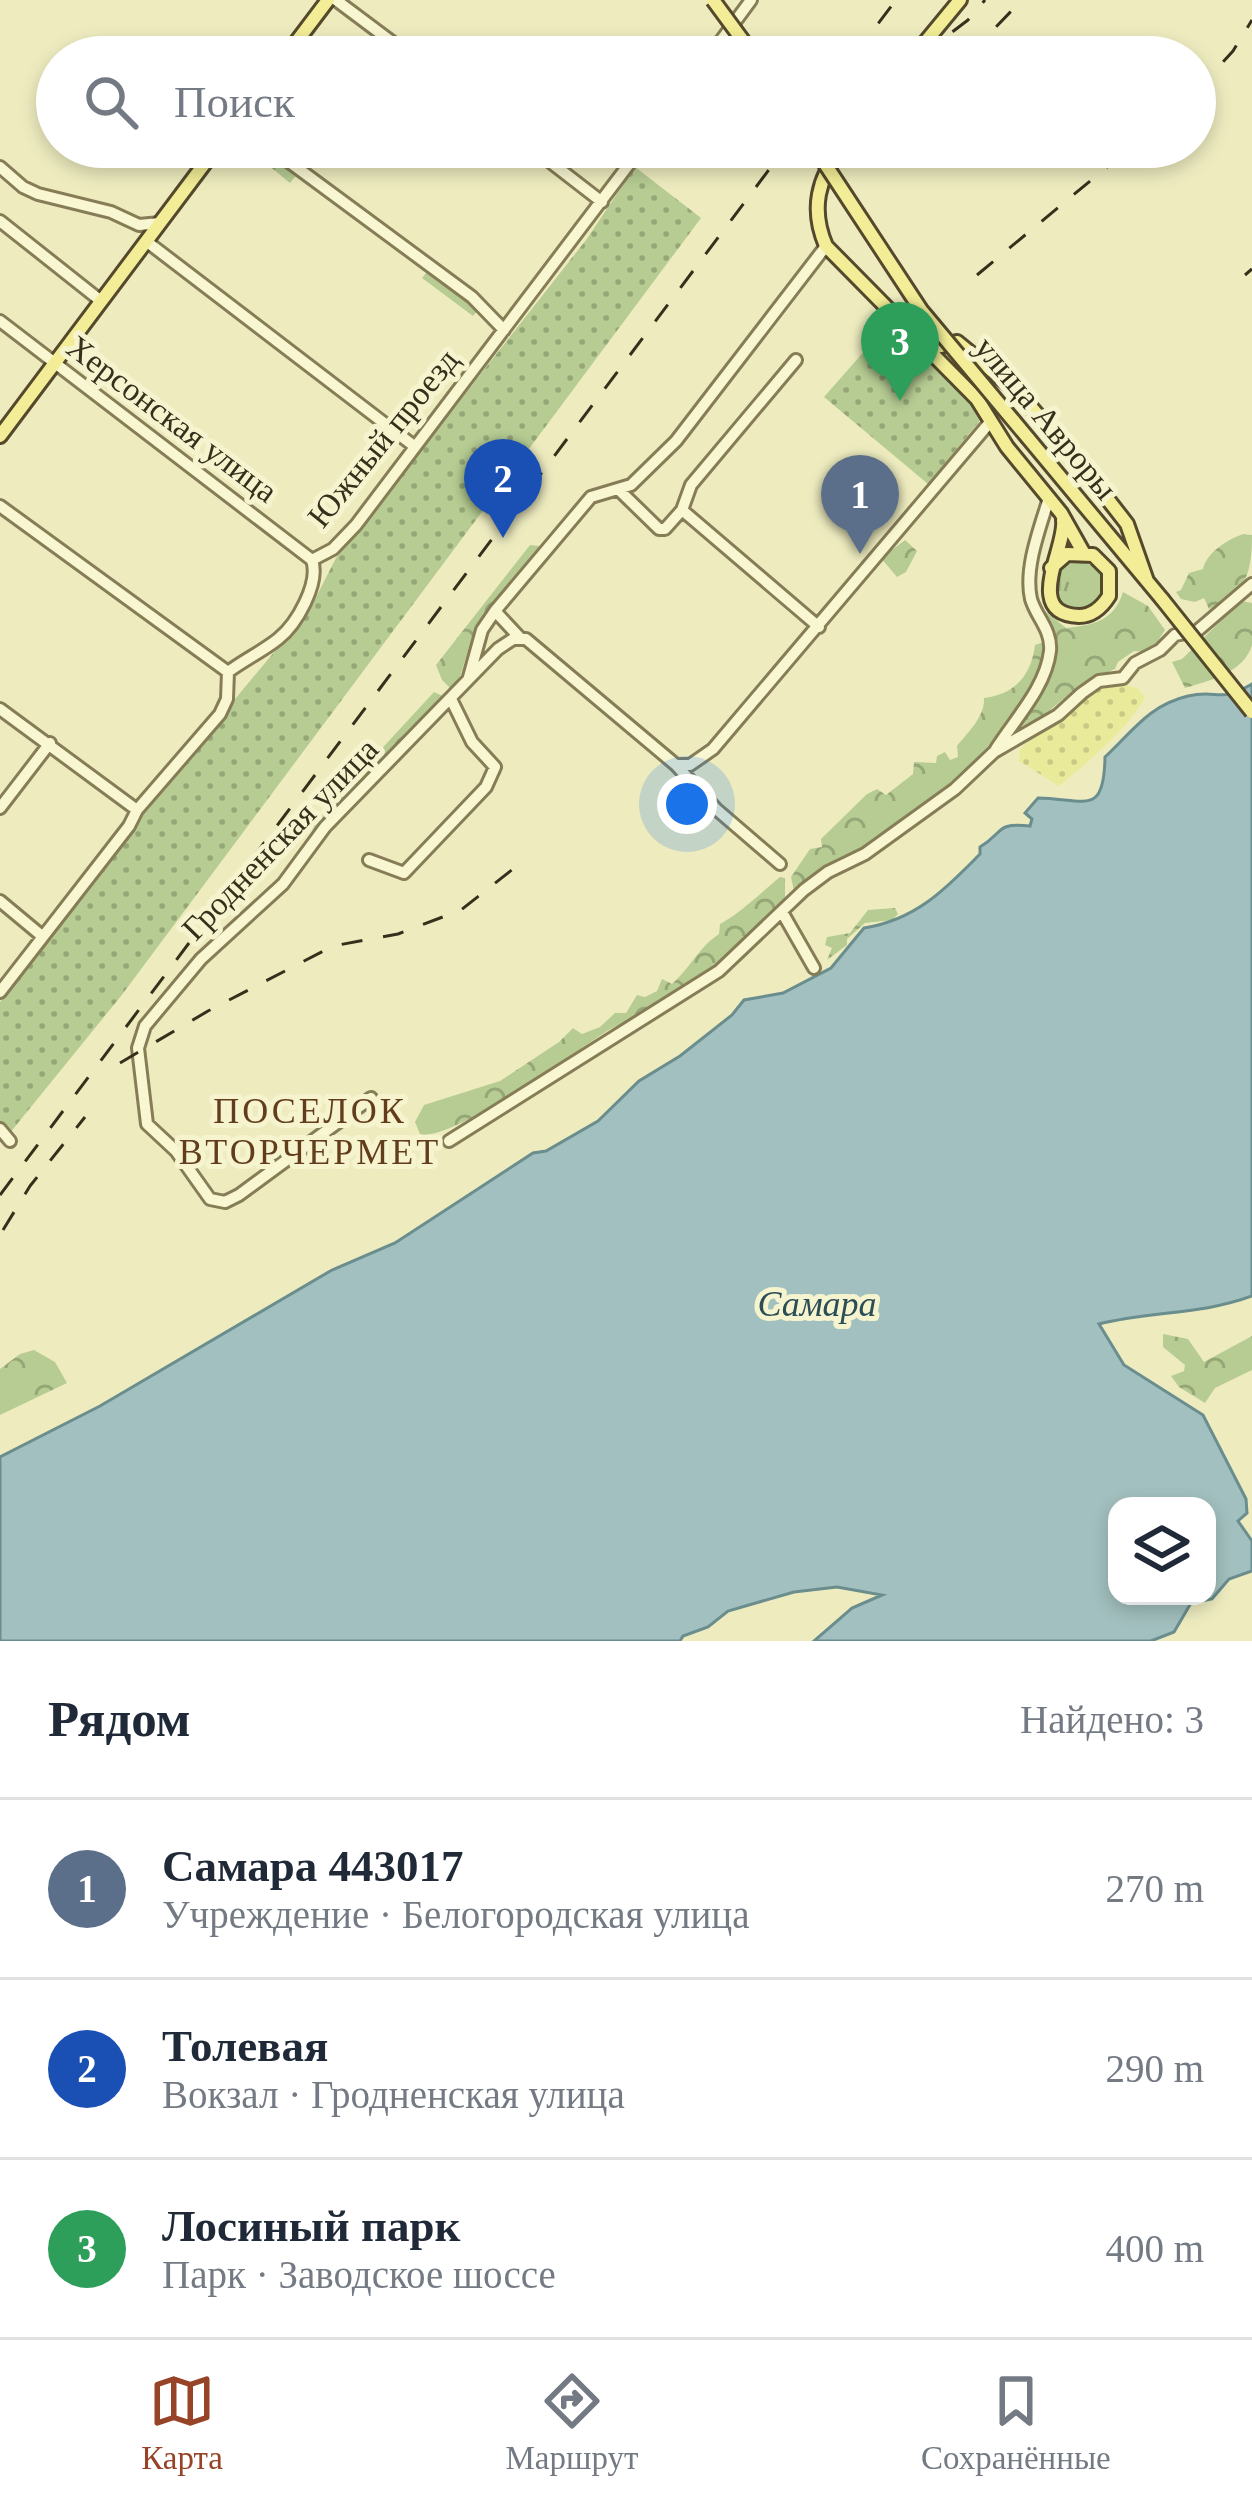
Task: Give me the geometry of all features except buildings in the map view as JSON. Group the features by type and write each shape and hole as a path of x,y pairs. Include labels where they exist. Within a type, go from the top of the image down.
{"main road":[{"path":"713,0 739,36"},
{"path":"930,36 959,0"},
{"path":"302,36 328,4"},
{"path":"0,436 5,420 54,364 202,168"},
{"name":"улица Авроры","path":"828,168 921,310 1252,712"},
{"path":"830,168 815,213 826,246 977,399 1087,553 1106,565 1112,584"},
{"path":"929,349 957,342 1034,410 1127,524 1147,581"},
{"path":"991,421 1034,410"},
{"path":"1061,513 1065,535 1051,568 1050,595 1059,608 1086,615 1102,607 1112,584 1124,575 1147,581"},
{"path":"1051,568 1067,554 1087,553 1103,541 1098,521"},
{"path":"1108,533 1124,538 1129,532 1127,524"}],"street":[{"path":"306,0 328,4 379,36"},
{"path":"724,36 751,0"},
{"path":"0,167 38,194 95,207 140,225 160,223"},
{"path":"297,168 472,297 504,330"},
{"path":"558,168 602,202"},
{"name":"Южный проезд","path":"228,672 281,637 311,590 316,570 312,560 333,549 356,526 627,168"},
{"path":"0,221 101,302"},
{"path":"146,241 414,446"},
{"name":"Гродненская улица","path":"469,680 482,630 495,611 591,497 619,490 644,476 676,441 826,246"},
{"name":"Херсонская улица","path":"0,321 312,560"},
{"path":"619,490 662,531 682,510 692,485 796,360"},
{"path":"676,765 702,760 713,749 991,421"},
{"path":"449,1142 719,971 828,872 865,854 955,789 994,752 1040,684 1048,659 1051,643 1033,605 1029,574 1049,498"},
{"path":"0,506 228,672 227,700 220,714 137,810 0,992"},
{"path":"682,510 819,627"},
{"path":"994,752 1044,724 1099,681 1123,678 1175,635 1197,631 1252,584"},
{"path":"495,611 517,639 526,639 676,765 716,809 780,864"},
{"name":"Гродненская улица","path":"371,1098 239,1195 225,1202 210,1199 176,1151 147,1124 138,1041 201,959 284,884 325,826 469,680 517,639"},
{"path":"369,860 404,873 486,787 495,766 472,742 452,699"},
{"path":"0,709 137,810"},
{"path":"0,808 50,743"},
{"path":"0,901 42,936"},
{"path":"782,911 814,968"},
{"path":"0,1129 10,1141"}],"green space":[{"path":"272,168 299,172 290,183"},
{"path":"634,168 701,218 121,996 9,1134 0,1127 0,1002 102,873 156,794 310,609 336,558 586,240"},
{"path":"427,272 479,309 473,316 422,278"},
{"path":"889,323 975,404 982,418 928,484 824,397"},
{"path":"1243,534 1252,535 1248,571 1232,597 1209,609 1204,598 1195,602 1181,599 1176,592 1189,573 1203,569 1218,547"},
{"path":"905,540 917,551 906,572 897,577 881,558"},
{"path":"530,545 539,546 536,557 475,628 459,680 450,688 436,665"},
{"path":"1081,562 1107,577 1105,585 1090,605 1069,608 1056,594 1056,578 1060,565"},
{"path":"1123,592 1148,606 1165,630 1153,646 1134,651 1115,669 1084,682 1045,714 1002,737 950,788 876,842 794,891 791,877 810,849 822,847 821,839 867,794 877,789 886,795 913,774 914,762 936,763 937,756 945,752 950,760 958,757 957,746 979,718 984,698 1020,682 1035,645 1044,642 1046,654 1026,697 1051,666 1034,595 1040,607 1066,628 1102,620"},
{"path":"1241,601 1252,603 1248,655 1224,674 1185,688 1172,662 1182,659"},
{"path":"434,692 445,697 312,831 316,820"},
{"path":"780,877 785,878 785,900 704,977 655,1003 651,1013 607,1031 485,1111 436,1133 420,1134 415,1122 424,1105 500,1081 573,1028 582,1034 600,1027 615,1013 626,1013 637,995 657,991 662,979 672,984 719,934 720,924"},
{"path":"895,908 898,914 892,920 865,923 827,960 832,948 825,945 827,937 850,933 868,910"},
{"path":"1163,1334 1188,1339 1204,1362 1252,1336 1252,1370 1215,1388 1205,1403 1179,1387 1171,1376 1184,1371 1185,1365 1163,1347"},
{"path":"34,1350 55,1362 67,1383 0,1415 0,1369"}],"sand":[{"path":"1110,681 1137,688 1145,697 1118,732 1081,767 1059,786 1019,761 1020,749"}],"water":[{"name":"Самара","path":"1252,684 1252,1296 1214,1307 1099,1324 1124,1365 1203,1415 1246,1499 1247,1513 1238,1521 1252,1541 1252,1571 1229,1579 1216,1594 1216,1497 1108,1497 1108,1605 1190,1605 1174,1632 1151,1641 814,1641 852,1608 882,1595 837,1587 794,1592 728,1611 680,1641 0,1641 0,1457 100,1406 332,1270 395,1243 533,1153 546,1151 598,1121 639,1081 680,1056 744,1000 783,993 831,968 864,928 899,918 928,901 1001,830 1030,826 1032,819 1025,813 1038,798 1080,801 1096,797 1105,757 1152,713 1188,696 1225,695"}],"railway":[{"path":"869,36 896,0"},
{"path":"947,36 985,0"},
{"path":"987,36 1022,0"},
{"path":"1216,70 1252,20"},
{"path":"0,1195 770,168"},
{"path":"977,275 1106,168"},
{"path":"1245,275 1252,269"},
{"path":"120,1063 333,946 398,934 461,910 513,869"},
{"path":"3,1230 30,1186 85,1117"}],"place":[{"name":"Лосиный парк","path":"900,401"},
{"name":"Толевая","path":"503,538"},
{"name":"Самара 443017","path":"860,554"}],"district":[{"name":"ПОСЕЛОК ВТОРЧЕРМЕТ","path":"310,1132"}]}
